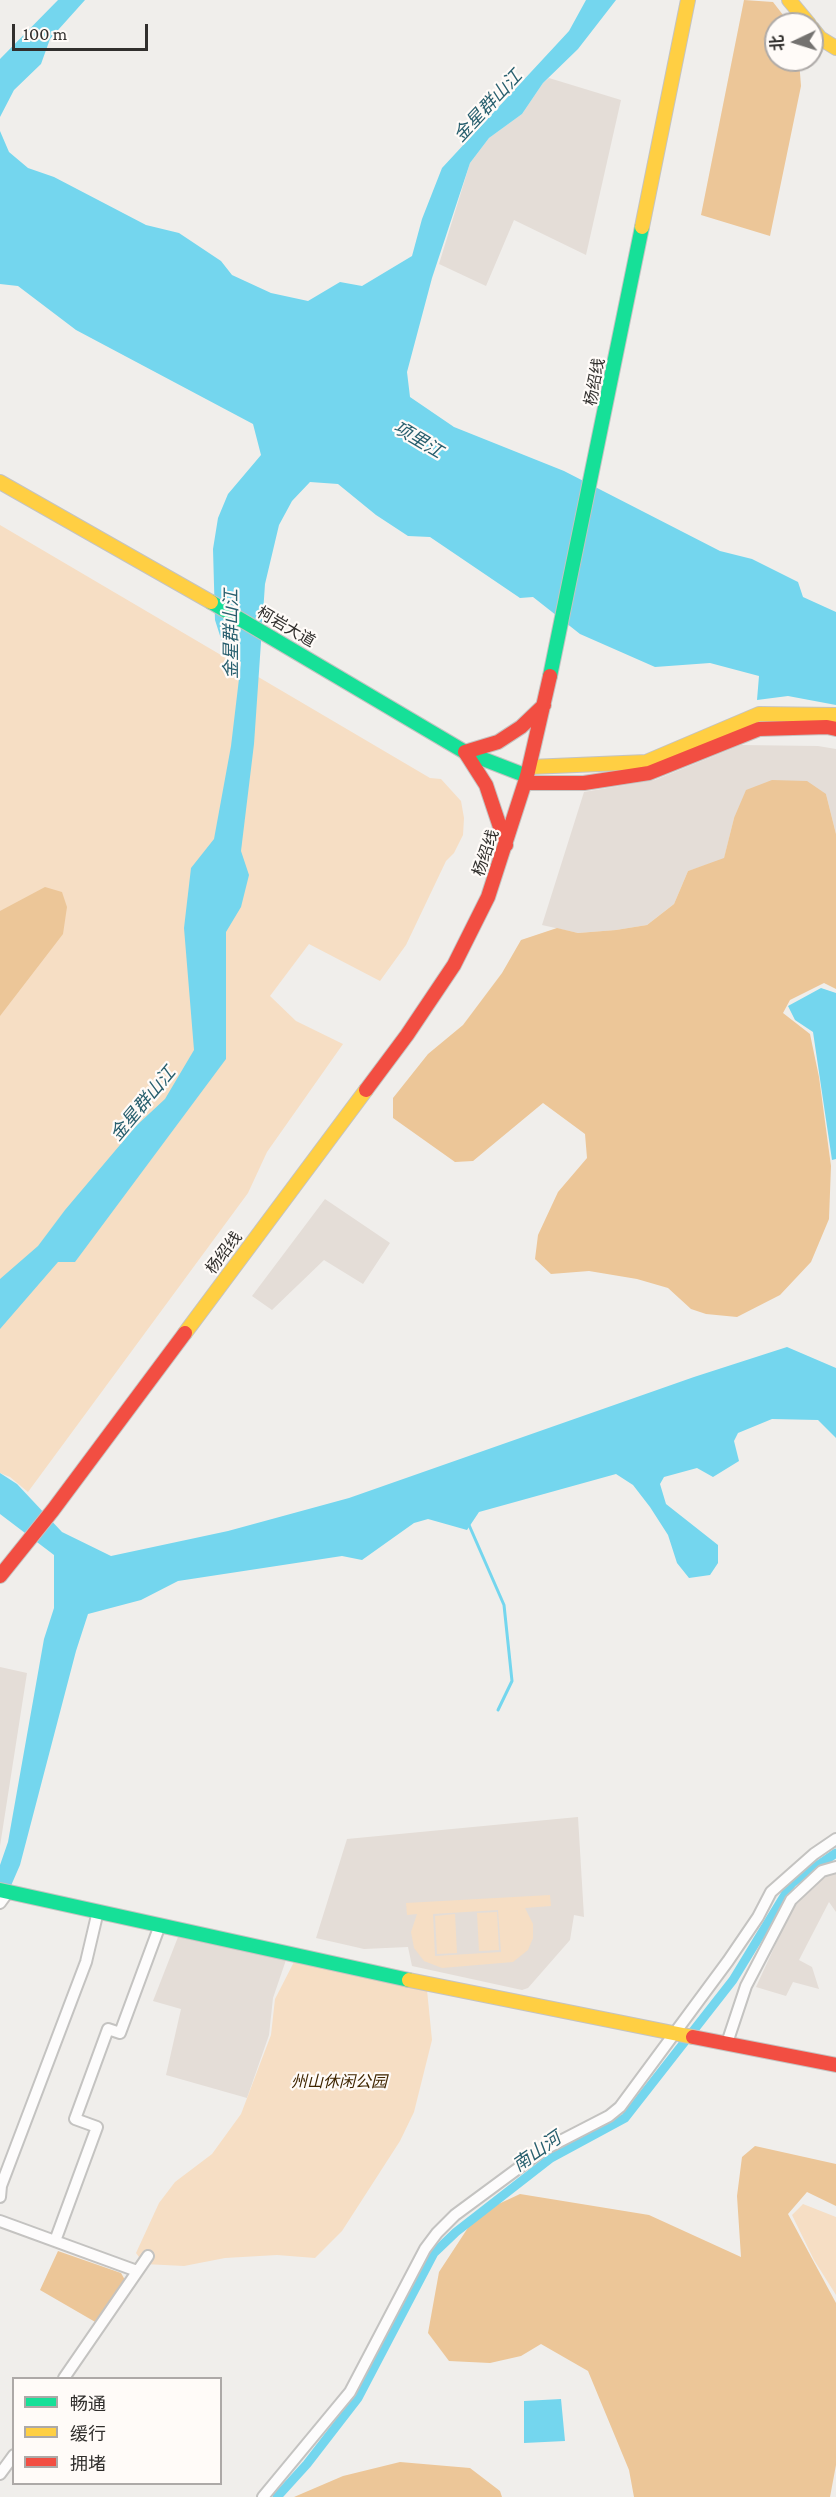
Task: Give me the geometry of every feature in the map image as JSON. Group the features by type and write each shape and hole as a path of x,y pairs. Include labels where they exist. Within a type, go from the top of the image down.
{"main road":[{"name":"杨绍线","path":"0,1576 53,1510 407,1035 454,964 488,897 527,775 544,705 593,476 688,0"},
{"path":"789,0 799,12"},
{"name":"柯岩大道","path":"0,482 276,639 465,752 527,775 584,783 649,773 759,729 827,727 836,729"},
{"path":"506,845 486,785 465,752 498,742 520,727 544,705"},
{"name":"柯岩大道","path":"527,775 646,762 759,714 827,713 836,715"},
{"path":"3,1895 98,1911 422,1983 836,2065"}],"street":[{"path":"263,2497 350,2392 425,2249 437,2233 455,2215 543,2150 609,2116 620,2107 728,1961 758,1917 771,1892 814,1854 836,1839"},
{"path":"814,1854 822,1871"},
{"path":"727,2043 746,1986 791,1900 822,1871 836,1867"},
{"path":"0,2197 1,2186 86,1962 98,1911"},
{"path":"55,2241 97,2127 75,2119 108,2029 120,2033 160,1925"},
{"path":"0,2222 137,2271"},
{"path":"65,2377 148,2256"},
{"path":"0,2474 12,2458"}],"shaded area":[{"path":"744,0 773,2 781,12 764,12 764,72 800,72 801,86 770,236 701,215"},
{"path":"549,78 621,100 586,255 514,220 486,286 439,264 470,163 489,138 522,114 543,83"},
{"path":"741,745 818,746 836,749 836,834 826,794 734,818 724,859 688,871 674,904 647,925 578,933 542,925 584,792 655,780"},
{"path":"772,780 807,781 826,794 836,834 836,989 824,983 790,1000 783,1013 810,1034 819,1077 831,1166 829,1219 811,1262 780,1295 737,1317 706,1314 691,1309 668,1288 637,1279 589,1271 551,1274 535,1259 538,1235 558,1192 587,1158 585,1134 543,1103 473,1161 455,1162 393,1118 393,1098 428,1054 463,1025 502,973 521,940 557,928 578,933 647,925 674,904 688,871 724,858 734,818 746,790"},
{"path":"45,887 62,892 67,907 63,934 0,1016 0,911"},
{"path":"325,1199 390,1243 363,1284 324,1260 272,1310 252,1296"},
{"path":"0,1667 27,1673 0,1846"},
{"path":"578,1817 584,1917 574,1915 570,1940 528,1988 522,1990 412,1966 408,1947 364,1949 316,1938 347,1839"},
{"path":"836,1869 836,1912 829,1902 799,1960 812,1967 819,1989 793,1982 786,1996 756,1987 795,1902 823,1873"},
{"path":"178,1937 286,1960 273,1998 269,2035 247,2098 166,2075 181,2009 153,2001"},
{"path":"755,2146 836,2164 836,2206 807,2192 788,2214 836,2303 836,2465 830,2497 634,2497 629,2470 588,2371 541,2344 521,2356 490,2363 449,2361 428,2333 439,2272 477,2214 520,2194 649,2215 741,2257 737,2196 742,2157"},
{"path":"58,2251 121,2273 125,2280 97,2323 40,2290"},
{"path":"400,2462 470,2468 500,2491 502,2497 294,2497 343,2476"}],"green space":[{"path":"0,525 430,778 441,779 461,801 464,818 463,835 454,853 446,861 406,945 380,981 309,944 270,996 296,1021 343,1044 267,1152 248,1193 28,1492 10,1477 0,1473"},
{"path":"550,1895 551,1906 525,1908 533,1924 533,1938 528,1950 513,1962 442,1968 424,1961 414,1948 411,1932 417,1914 407,1915 406,1903","holes":["498,1910 501,1952 435,1956 433,1914"]},
{"path":"497,1912 499,1950 479,1951 477,1913"},
{"path":"455,1914 457,1953 437,1954 435,1916"},
{"name":"州山休闲公园","path":"295,1960 427,1990 432,2040 414,2112 400,2141 342,2231 315,2258 277,2255 225,2258 184,2266 144,2264 136,2253 159,2203 175,2182 212,2154 241,2114 271,2035 275,1999"},
{"path":"803,2204 836,2217 836,2295 814,2260 792,2215"}],"water":[{"path":"58,0 85,0 50,39 41,64 14,90 0,117 0,59"},
{"path":"586,0 616,0 578,49 543,83 522,114 489,138 470,163 432,278 407,372 410,397 454,427 564,471 720,551 752,559 798,582 803,597 836,612 836,705 788,696 757,700 759,676 710,663 655,667 580,634 533,597 520,598 430,537 408,536 376,515 338,484 310,482 292,501 279,525 265,584 254,744 241,851 249,875 241,907 226,932 226,1059 75,1262 58,1262 0,1329 0,1279 38,1246 65,1210 136,1126 165,1099 194,1050 184,928 191,868 214,839 231,746 241,662 223,645 215,620 213,549 218,518 228,494 261,455 253,424 76,330 18,286 0,284 0,131 9,152 28,168 54,177 146,225 179,233 221,261 232,275 271,293 308,301 340,282 362,286 412,256 422,219 442,168 569,31"},
{"path":"821,988 836,993 836,1159 832,1160 813,1032 795,1020 788,1006"},
{"path":"787,1347 836,1368 836,1438 818,1420 772,1419 738,1433 734,1441 739,1461 713,1477 697,1468 664,1477 660,1484 666,1504 718,1545 718,1563 710,1575 689,1578 677,1563 668,1535 650,1507 633,1485 616,1474 479,1512 467,1530 428,1519 414,1523 362,1560 342,1556 178,1581 141,1600 88,1614 76,1651 20,1865 10,1888 0,1884 0,1865 8,1842 44,1639 54,1608 54,1555 0,1514 0,1473 17,1484 62,1532 111,1556 228,1531 349,1498 694,1377"},
{"path":"561,2399 565,2441 524,2443 524,2401"}],"waterway":[{"path":"469,1525 504,1605 512,1681 498,1710"},
{"name":"南山河","path":"277,2497 307,2464 358,2398 434,2253 456,2232 551,2158 625,2118 733,1980 792,1883 836,1853"}],"traffic: fast":[{"path":"550,676 642,227"},
{"path":"211,602 465,752 527,776"},
{"path":"0,1890 409,1980"}],"traffic: slow":[{"path":"642,227 688,0"},
{"path":"789,0 799,12"},
{"path":"824,40 836,48"},
{"path":"0,482 211,602"},
{"path":"530,767 646,762 759,714 836,715"},
{"path":"185,1333 366,1090"},
{"path":"409,1980 693,2037"}],"traffic: jam":[{"path":"366,1090 407,1035 454,965 488,897 527,776 550,676"},
{"path":"465,752 498,742 521,727 544,705"},
{"path":"525,783 584,783 649,773 759,729 827,727 836,729"},
{"path":"465,752 486,785 506,845"},
{"path":"0,1576 53,1510 185,1333"},
{"path":"693,2037 836,2065"}],"water label":[{"name":"金星群山江","path":"488,106"},
{"name":"项里江","path":"418,440"},
{"name":"金星群山江","path":"231,634"},
{"name":"金星群山江","path":"143,1104"}]}
